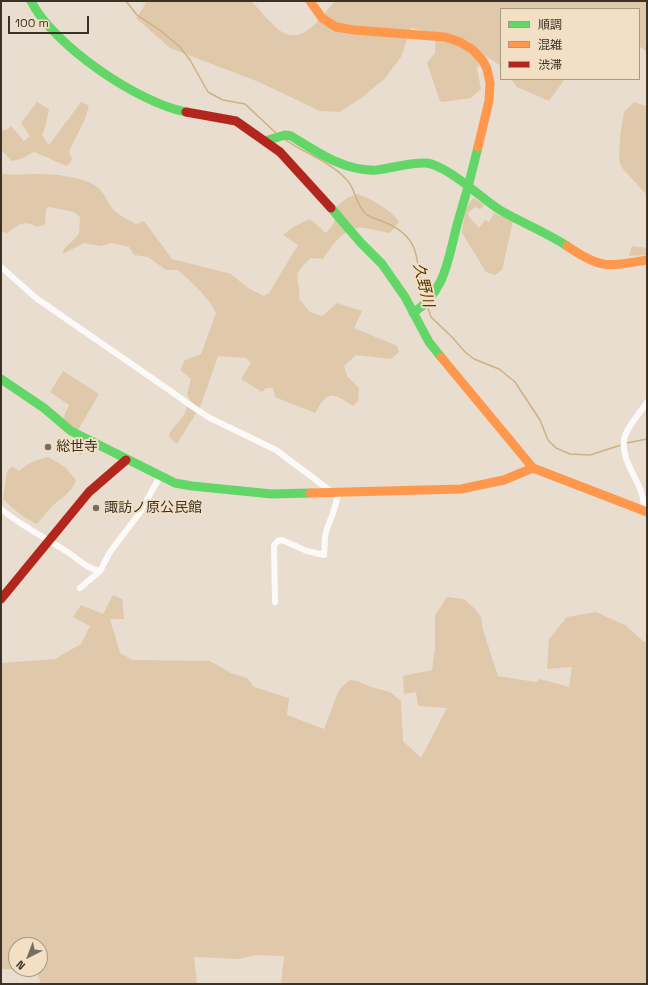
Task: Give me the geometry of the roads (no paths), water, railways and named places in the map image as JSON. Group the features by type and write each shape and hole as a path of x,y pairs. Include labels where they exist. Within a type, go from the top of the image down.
{"street":[{"path":"31,1 35,9 50,28 64,42 99,70 132,90 158,103 182,111 236,121 265,141 291,162 361,243 382,264 417,311 428,342 533,468 645,511 643,494 627,462 624,438 647,402"},
{"path":"310,1 322,18 336,26 354,30 445,37 465,44 478,55 487,69 490,78 488,106 444,276 432,296 417,311"},
{"path":"265,141 284,135 291,136 352,168 368,170 426,163 434,165 494,206 548,234 599,264 615,265 647,260"},
{"path":"1,266 36,298 193,408 210,418 276,450 335,492 337,500 326,533 324,555 282,540 278,541 274,545 275,602"},
{"path":"1,379 44,408 71,431 126,460 175,483 192,486 272,494 461,488 504,480 533,468"},
{"path":"1,598 89,492 126,460"},
{"path":"80,588 100,571 110,552 141,511 160,476"},
{"path":"1,509 17,521 94,570 100,571"}],"waterway":[{"path":"126,1 137,15 161,31 180,47 190,60 208,92 223,100 245,104 277,134"},
{"name":"久野川","path":"283,138 340,173 350,184 362,210 366,214 395,227 408,238 416,254 421,286 425,298"},
{"name":"久野川","path":"427,305 431,317 465,352 474,359 499,369 515,382 540,420 548,440 556,448 570,454 590,455 621,445"},
{"name":"久野川","path":"627,443 647,439"}],"place":[{"name":"総世寺","path":"48,447"},
{"name":"諏訪ノ原公民館","path":"96,508"}]}
